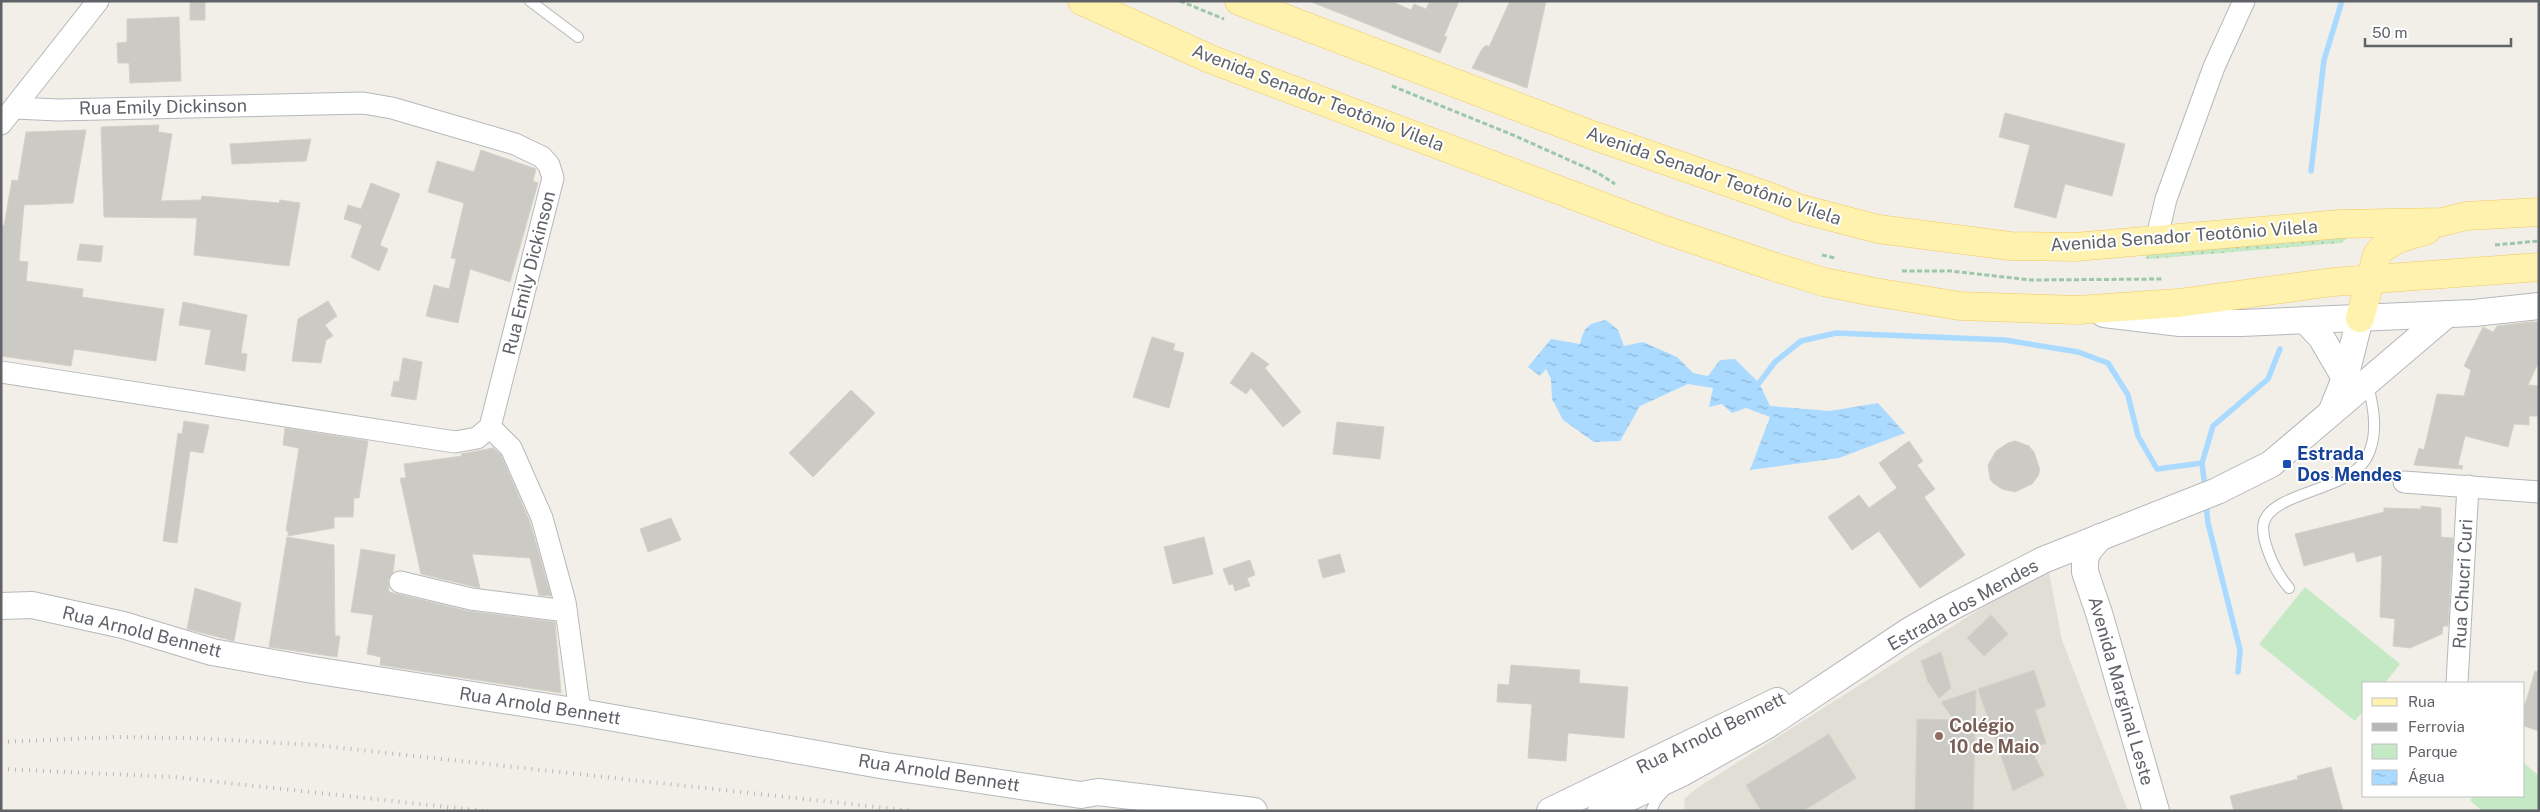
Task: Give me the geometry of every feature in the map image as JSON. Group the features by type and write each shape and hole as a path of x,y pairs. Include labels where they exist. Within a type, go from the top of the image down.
{"main road":[{"name":"Avenida Senador Teotônio Vilela","path":"1082,1 1210,59 1665,230 1775,268 1874,292 1960,306 2078,310 2178,303 2372,279 2539,267"},
{"name":"Avenida Senador Teotônio Vilela","path":"1238,1 1592,135 1798,208 1878,230 2010,246 2075,246 2156,241 2340,224 2442,222 2466,216 2539,212"},
{"path":"2360,318 2377,255 2384,246 2466,216"}],"street":[{"path":"1,124 98,1"},
{"path":"2156,241 2166,199 2214,67 2244,1"},
{"name":"Rua Emily Dickinson","path":"15,108 58,110 363,103 392,108 515,144 542,157 549,165 553,178 490,427"},
{"name":"Avenida Senador Teotônio Vilela","path":"2078,310 2180,323 2447,314 2539,306"},
{"name":"Estrada dos Mendes","path":"1601,811 1682,773 1766,726 1944,611 2048,558 2179,504 2217,491 2271,464 2331,413 2356,380 2447,314"},
{"path":"2356,380 2360,318"},
{"path":"2306,320 2356,380"},
{"path":"1,372 455,442 477,438 490,427 511,448 542,518 566,611 580,712"},
{"path":"2404,482 2539,492"},
{"name":"Rua Chucri Curi","path":"2457,682 2468,486"},
{"path":"2085,572 2084,560 2088,551 2100,537"},
{"path":"2048,558 2066,557 2078,563 2085,572"},
{"name":"Avenida Marginal Leste","path":"2085,572 2099,613 2156,811"},
{"path":"400,582 471,599 566,611"},
{"name":"Rua Arnold Bennett","path":"1,606 32,605 105,621 212,652 580,712 886,766 1081,795 1098,792 1254,811"},
{"name":"Rua Arnold Bennett","path":"1550,811 1872,656"},
{"name":"Rua Arnold Bennett","path":"1081,795 1095,808 1115,811"}],"lane":[{"path":"530,1 578,37"},
{"path":"2289,588 2273,567 2264,538 2263,522 2273,508 2349,476 2365,461 2374,441 2374,407 2356,380"},
{"path":"1651,811 1656,800 1682,773"}],"shaded area":[{"name":"Colégio 10 de Maio","path":"2049,572 2062,640 2128,811 1685,811 1684,799 1697,788 2002,595"}],"green space":[{"path":"2349,237 2341,243 2146,258 2147,255 2153,254"},
{"path":"2305,587 2400,664 2386,682 2362,682 2362,712 2355,721 2259,644"},
{"path":"2525,764 2539,776 2539,811 2482,811 2470,800 2473,797 2525,797"}],"water":[{"path":"1606,320 1618,330 1624,346 1643,342 1677,357 1693,373 1708,376 1720,360 1735,359 1759,383 1770,406 1830,411 1878,403 1905,433 1839,458 1750,470 1770,417 1746,408 1732,413 1722,404 1709,407 1713,388 1688,384 1640,406 1620,441 1594,442 1563,420 1552,399 1551,379 1546,369 1540,376 1528,367 1551,339 1580,344 1588,326"}],"building":[{"path":"190,1 205,1 205,20 190,20"},
{"path":"1309,1 1391,1 1411,10 1414,4 1426,9 1430,1 1459,1 1444,36 1447,37 1440,53"},
{"path":"1510,1 1546,1 1527,88 1472,68 1482,49 1486,45 1489,47"},
{"path":"179,17 181,81 130,83 129,63 118,63 117,43 127,42 127,19"},
{"path":"2005,113 2125,144 2112,196 2065,184 2056,218 2014,207 2030,145 1999,137"},
{"path":"159,125 158,132 172,134 161,201 201,200 202,196 279,203 280,200 300,203 289,266 194,255 197,218 104,217 101,127"},
{"path":"86,130 73,203 24,205 19,261 28,262 26,281 83,289 82,297 164,309 156,361 74,349 71,366 1,356 1,225 4,226 12,180 18,181 26,132"},
{"path":"311,139 306,161 232,164 230,144"},
{"path":"481,150 536,169 533,181 538,183 510,282 470,269 458,323 426,316 434,285 449,289 456,259 451,258 464,203 428,192 437,161 474,172"},
{"path":"371,183 400,194 380,245 388,249 379,271 351,257 362,225 344,219 348,205 361,209"},
{"path":"80,244 103,246 101,262 77,260"},
{"path":"328,301 337,316 325,325 333,336 326,340 321,363 292,361 298,319"},
{"path":"183,302 247,315 241,353 247,354 245,371 205,364 211,330 179,325"},
{"path":"2539,322 2539,361 2528,385 2539,386 2539,416 2529,416 2529,425 2514,424 2508,447 2465,436 2458,465 2463,466 2462,469 2414,465 2419,448 2424,450 2437,394 2464,396 2471,370 2464,366 2483,327 2493,332 2497,326"},
{"path":"1152,337 1175,344 1173,350 1184,353 1169,408 1133,397"},
{"path":"1252,352 1269,364 1265,368 1301,412 1283,427 1251,388 1246,394 1230,383"},
{"path":"403,358 422,362 416,400 391,396 394,381 399,382"},
{"path":"851,390 875,413 813,477 789,453"},
{"path":"184,421 209,425 203,453 190,451 177,543 163,541 178,433 182,434"},
{"path":"1337,422 1384,427 1380,459 1333,454"},
{"path":"285,428 368,441 359,498 354,498 353,517 334,517 334,528 288,536 288,531 286,531 299,448 283,445"},
{"path":"1909,441 1923,461 1917,465 1935,489 1924,497 1965,555 1920,588 1879,531 1852,550 1828,517 1859,495 1869,508 1897,488 1879,463"},
{"path":"2015,441 2029,446 2034,452 2040,470 2032,484 2015,492 2002,489 1993,483 1990,479 1988,465 1996,451"},
{"path":"493,448 501,455 530,522 551,596 539,595 530,558 472,554 480,588 421,574 400,478 406,478 404,464 462,456 461,454"},
{"path":"2421,506 2441,508 2441,537 2453,538 2448,626 2443,626 2442,634 2410,648 2393,646 2395,619 2380,617 2382,555 2357,562 2354,552 2304,566 2295,534 2384,512 2384,508 2421,509"},
{"path":"671,518 681,540 648,552 640,529"},
{"path":"287,537 334,545 335,636 340,636 337,657 269,647"},
{"path":"1204,537 1213,574 1173,584 1164,547"},
{"path":"361,549 395,555 393,572 388,580 389,592 468,611 555,622 561,693 380,665 381,657 367,654 373,615 351,612"},
{"path":"1340,554 1345,572 1323,578 1318,560"},
{"path":"1250,560 1255,575 1247,578 1250,586 1235,591 1233,584 1229,585 1223,569"},
{"path":"195,588 241,603 234,641 187,629"},
{"path":"1991,615 2008,634 1984,656 1967,638"},
{"path":"1941,652 1951,688 1939,698 1928,682 1921,661"},
{"path":"1511,665 1580,670 1579,683 1628,687 1624,738 1568,733 1566,761 1528,758 1532,704 1497,702 1498,684 1509,685"},
{"path":"2034,670 2046,706 2035,710 2046,743 2031,749 2044,775 2013,791 1978,689"},
{"path":"2535,671 2539,672 2539,731 2525,726 2525,705"},
{"path":"1976,690 1973,811 1915,811 1917,719 1954,720 1941,702"},
{"path":"1829,734 1856,778 1803,811 1761,811 1746,785"},
{"path":"2331,767 2343,811 2234,811 2230,796 2298,779 2297,776"}],"waterway":[{"path":"2311,171 2324,60 2342,1"},
{"path":"1759,383 1775,362 1801,341 1836,333 2005,340 2078,352 2108,363 2128,395 2138,436 2157,469 2202,463"},
{"path":"2205,489 2202,463 2213,426 2268,379 2280,349"},
{"path":"2206,503 2208,523 2240,650 2238,672"}],"railway":[{"path":"1,742 116,737 191,738 315,745 913,811"},
{"path":"1,769 173,777 484,811"}],"place":[{"name":"Estrada Dos Mendes","path":"2287,464"},
{"name":"Colégio 10 de Maio","path":"1939,736"}]}
